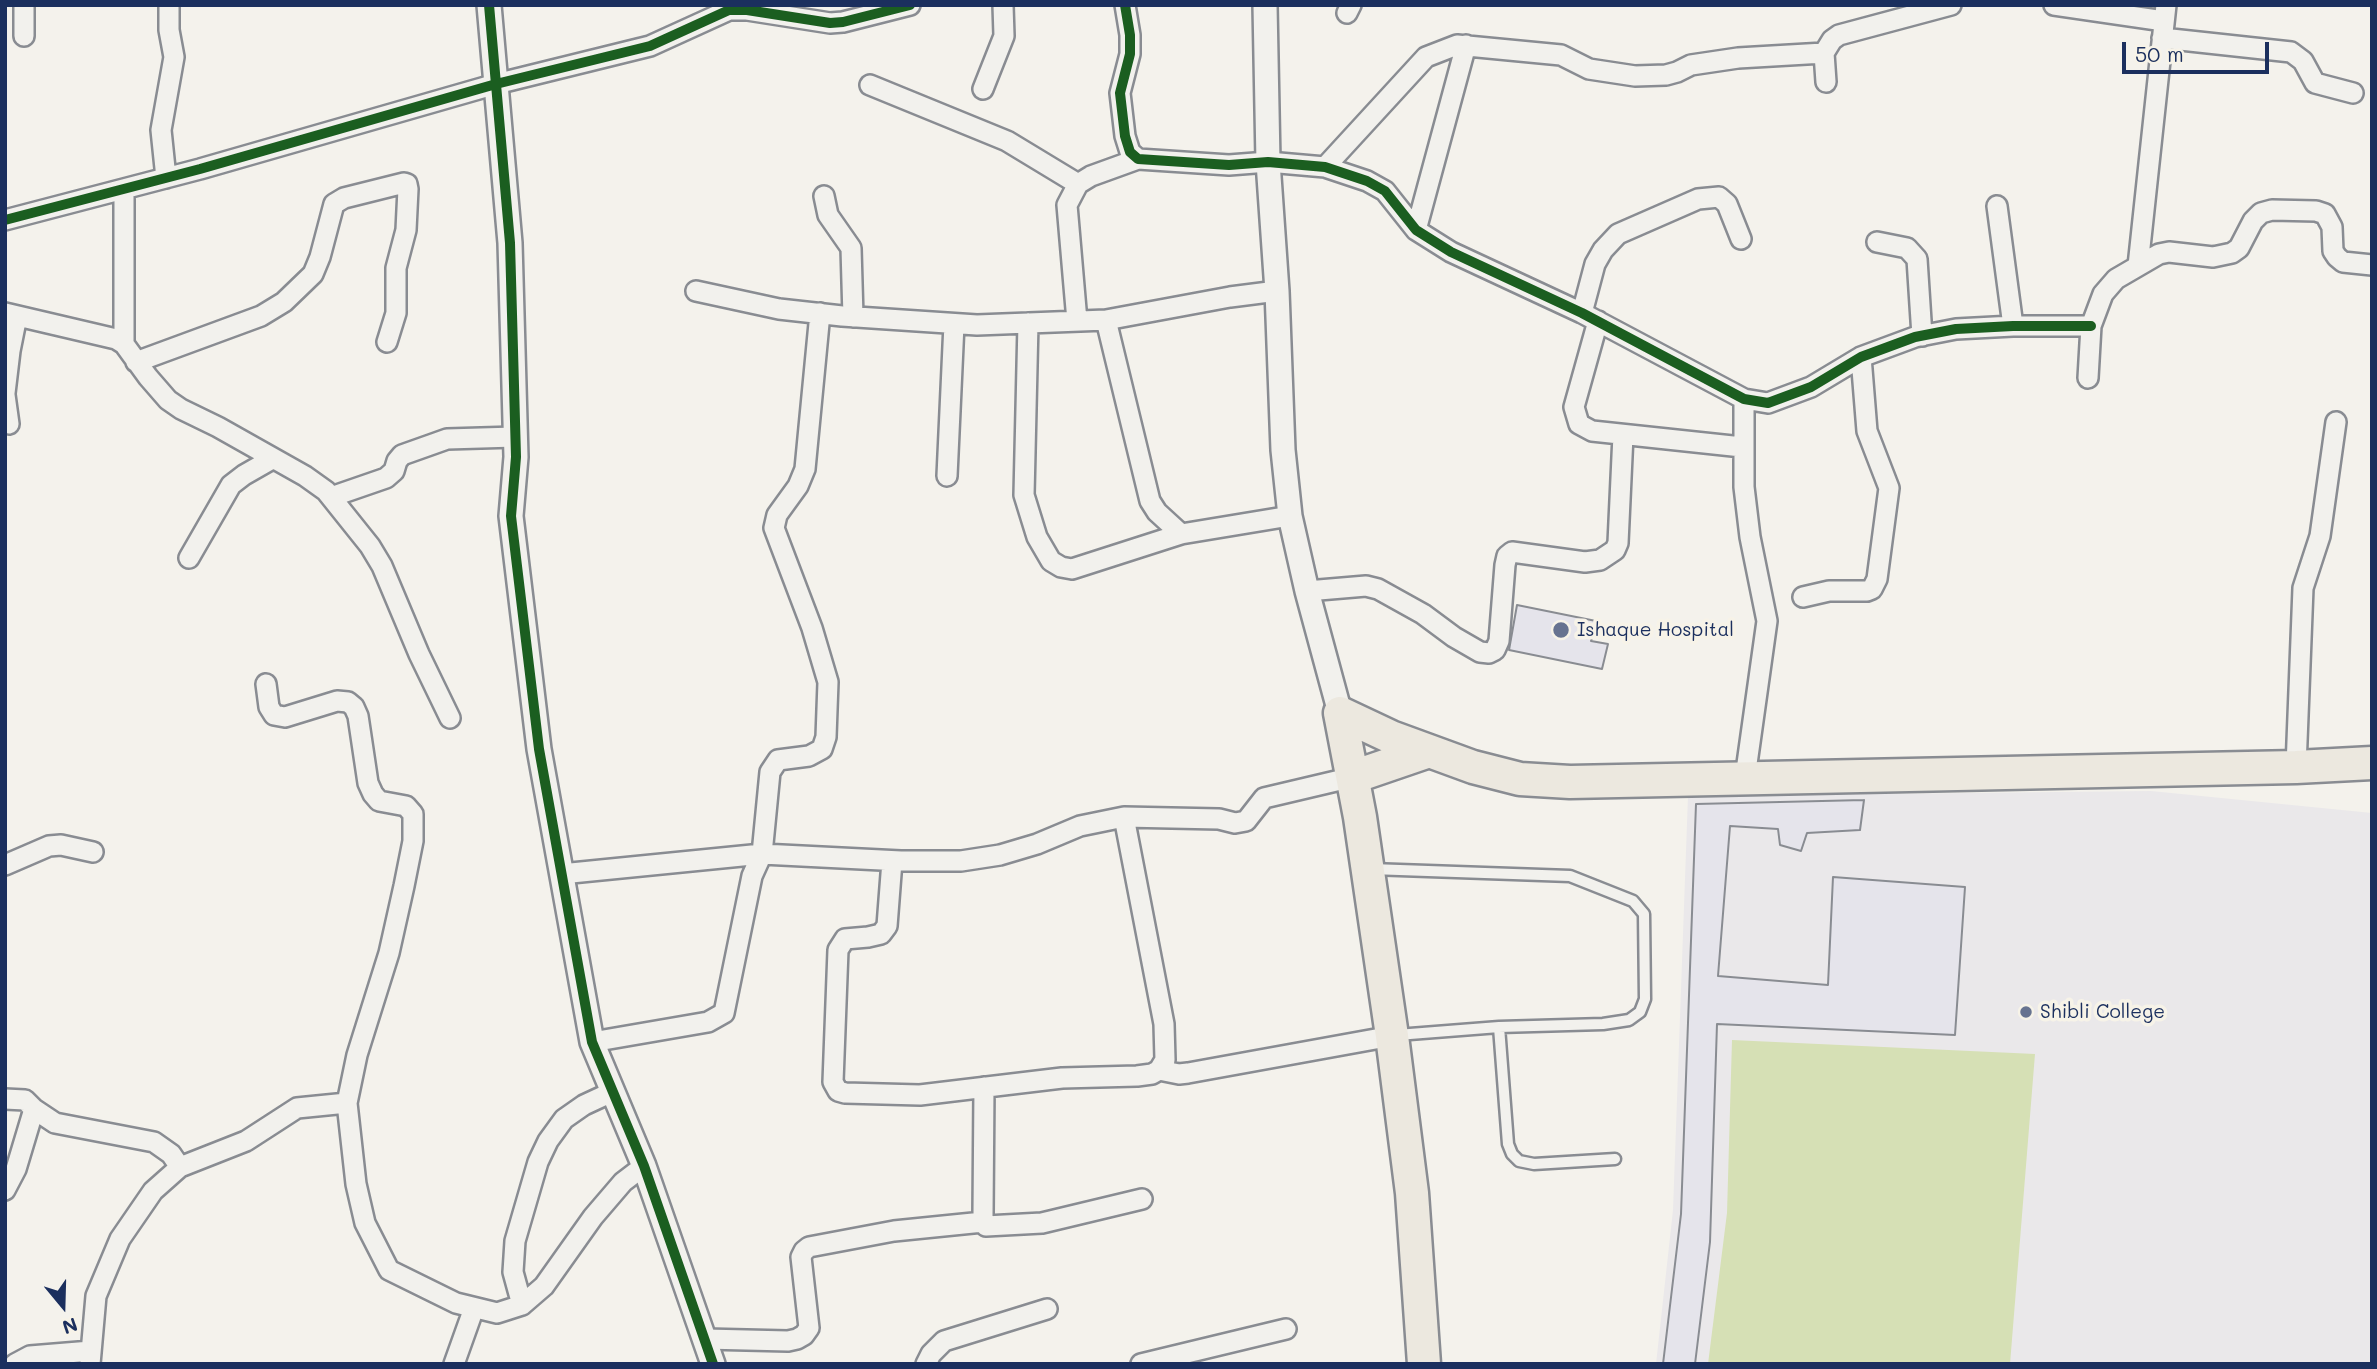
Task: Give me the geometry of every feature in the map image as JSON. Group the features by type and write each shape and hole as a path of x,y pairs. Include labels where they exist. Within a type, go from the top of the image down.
{"highway":[{"path":"1340,713 1391,737 1473,768 1520,779 1570,782 2296,767 2372,763"},
{"path":"1340,713 1353,777 1392,1036 1412,1193 1424,1364"},
{"path":"1353,777 1429,751"}],"street":[{"path":"24,5 24,36"},
{"path":"166,178 161,131 174,57 169,30 169,5"},
{"path":"489,5 510,243 515,437 511,516 539,749 592,1042 644,1166 713,1364"},
{"path":"5,220 166,178 496,84 650,46 729,10 747,10 830,23 910,5"},
{"path":"984,89 1004,36 1003,5"},
{"path":"1125,5 1130,54 1120,93 1125,136 1130,152 1138,159"},
{"path":"1265,5 1268,162 1277,291 1283,450 1290,516 1340,713"},
{"path":"1826,82 1825,53 1832,40 1839,35 1951,5"},
{"path":"2054,5 2164,21 2291,52 2303,61 2315,83 2353,93"},
{"path":"2138,266 2164,21"},
{"path":"1325,167 1426,57 1457,45 1561,55 1589,69 1635,76 1666,75 1691,65 1738,58 1825,53"},
{"path":"1416,230 1466,45"},
{"path":"870,85 1007,141 1078,184"},
{"path":"1077,321 1067,205 1078,184 1091,176 1138,159 1228,165 1268,162 1325,167 1367,181 1385,191 1416,230 1451,251 1590,317 1744,399 1768,403 1811,387 1861,357 1922,336 1956,329 2091,326"},
{"path":"136,362 261,316 284,302 313,274 334,204 344,198 404,183 408,189 406,230 396,268 396,313 387,342"},
{"path":"124,189 124,344"},
{"path":"824,196 828,215 851,248 853,317"},
{"path":"1741,239 1727,204 1719,197 1698,199 1618,234 1595,264 1590,317 1574,407 1579,424 1586,429 1742,447"},
{"path":"1997,206 2013,326"},
{"path":"2088,378 2091,326 2103,294 2116,279 2169,252 2213,257 2232,253 2239,248 2253,221 2261,213 2272,210 2316,211 2325,214 2332,227 2333,251 2337,257 2343,262 2372,265"},
{"path":"1877,242 1907,248 1917,259 1922,336"},
{"path":"696,291 779,309 977,325 1106,320 1277,291"},
{"path":"592,1042 708,1021 724,1013 752,876 762,854 770,772 778,760 817,753 822,749 826,737 828,682 774,528 777,515 798,486 805,469 820,313"},
{"path":"9,424 5,394 11,314 116,339 124,344 168,400 181,410 218,427 317,484 331,497 383,566 419,654 450,718"},
{"path":"1106,320 1150,501 1157,512 1181,534"},
{"path":"1028,323 1024,495 1038,537 1051,561 1072,569 1181,534 1290,516"},
{"path":"947,476 954,324"},
{"path":"1803,597 1829,591 1867,591 1872,589 1877,579 1889,488 1867,431 1861,357"},
{"path":"1744,399 1744,487 1750,537 1766,621 1745,778"},
{"path":"2296,767 2303,588 2320,536 2336,422"},
{"path":"1307,591 1366,586 1378,589 1423,614 1480,652 1489,653 1495,650 1499,641 1507,556 1512,552 1585,562 1600,560 1615,550 1618,542 1623,435"},
{"path":"331,497 386,478 394,471 402,455 447,439 515,437"},
{"path":"189,558 231,485 272,459"},
{"path":"266,684 269,707 274,715 285,716 337,701 355,706 368,783 373,794 379,801 406,807 413,814 414,841 389,953 357,1055 347,1103 356,1184 365,1223 389,1270 456,1303 497,1313 522,1305 544,1286 615,1191 644,1166"},
{"path":"561,874 762,854 892,861 961,861 1000,855 1037,844 1080,826 1124,817 1219,819 1235,823 1246,821 1264,798 1353,777"},
{"path":"1124,817 1164,1024 1165,1060 1159,1070"},
{"path":"5,865 49,846 61,845 93,852"},
{"path":"892,861 887,926 881,934 845,939 838,950 833,1086 845,1093 920,1096 1062,1077 1137,1076 1159,1070 1180,1074 1392,1036"},
{"path":"984,1087 983,1222 986,1226 1042,1223 1142,1199"},
{"path":"522,1305 513,1272 514,1241 538,1162 548,1141 564,1119 584,1105 612,1092"},
{"path":"5,1099 25,1100 55,1124 154,1142 171,1154 180,1167"},
{"path":"15,1364 30,1356 90,1358 96,1296 120,1239 153,1191 180,1167 246,1141 297,1108 347,1103"},
{"path":"5,1189 16,1169 34,1109"},
{"path":"705,1339 788,1341 804,1335 809,1328 801,1257 809,1247 904,1230 983,1222"},
{"path":"454,1364 474,1307"},
{"path":"926,1364 944,1340 1047,1309"},
{"path":"1141,1364 1286,1329"}],"lane":[{"path":"1367,869 1560,874 1580,878 1633,901 1644,914 1644,999 1640,1012 1629,1020 1612,1024 1499,1027 1392,1036"},
{"path":"1499,1027 1508,1143 1512,1154 1519,1161 1534,1164 1615,1159"}],"shaded area":[{"name":"Shibli College","path":"2151,791 2372,813 2372,1364 1656,1364 1673,1210 1688,796"}],"green space":[{"path":"1732,1040 2035,1054 2010,1364 1708,1364 1727,1213"}],"building":[{"path":"1517,605 1596,621 1591,641 1608,644 1602,669 1509,650"},
{"path":"1864,800 1860,830 1807,833 1801,851 1780,845 1778,829 1730,826 1718,976 1828,985 1833,877 1965,887 1955,1035 1717,1024 1710,1242 1695,1364 1663,1364 1681,1214 1696,804"}],"cycle path":[{"path":"489,5 510,243 516,457 511,516 539,749 592,1042 644,1166 713,1364"},
{"path":"5,220 200,169 496,84 650,46 729,10 747,10 830,23 910,5"},
{"path":"1125,5 1130,54 1120,93 1125,136 1130,152 1138,159 1229,165 1268,162 1325,167 1367,181 1385,191 1416,230 1451,252 1582,313 1744,399 1768,403 1811,387 1861,357 1915,337 1956,329 2091,326"}],"place":[{"name":"Ishaque Hospital","path":"1561,630"},
{"name":"Shibli College","path":"2026,1012"}]}
